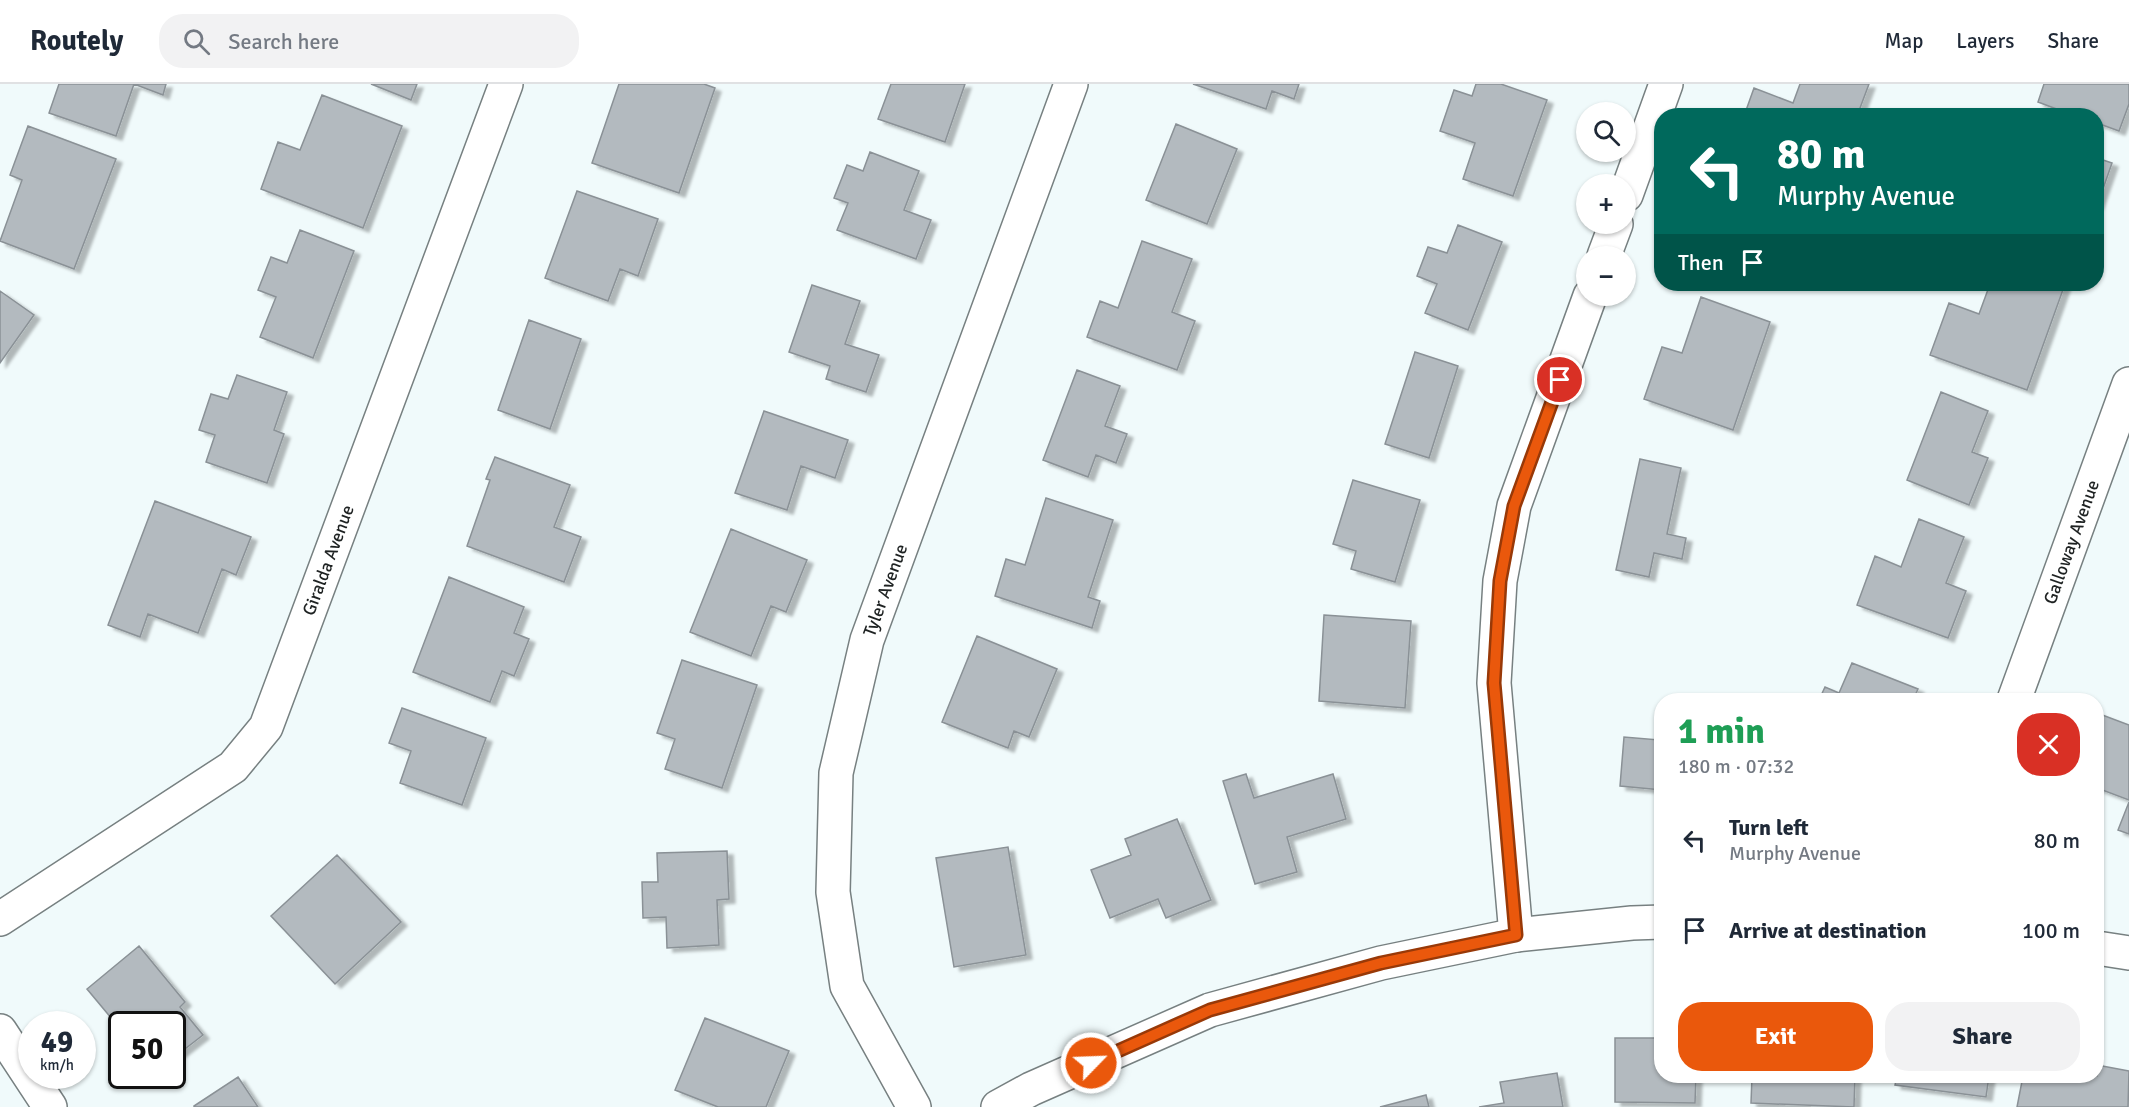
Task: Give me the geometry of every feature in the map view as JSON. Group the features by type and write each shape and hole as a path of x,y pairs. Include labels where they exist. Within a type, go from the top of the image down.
{"street":[{"name":"Giralda Avenue","path":"0,920 233,767 266,727 506,84"},
{"name":"Tyler Avenue","path":"914,1107 847,986 833,892 836,773 867,640 1071,84"},
{"path":"1657,108 1666,84"},
{"path":"1634,174 1654,117"},
{"path":"1516,935 1494,683 1500,581 1514,506 1586,306"},
{"name":"Galloway Avenue","path":"2017,693 2129,384"},
{"path":"998,1107 1031,1089 1210,1010 1381,963 1516,935 1654,922"},
{"path":"2104,949 2129,953"},
{"path":"0,1031 50,1107"}],"building":[{"path":"59,84 134,84 116,136 49,113"},
{"path":"134,84 166,84 163,95"},
{"path":"371,84 417,84 411,100"},
{"path":"619,84 704,84 715,88 679,193 592,163"},
{"path":"891,84 965,84 945,142 878,119"},
{"path":"1193,84 1299,84 1294,99 1272,91 1266,109"},
{"path":"1476,84 1501,84 1547,100 1513,196 1463,179 1475,143 1440,131 1454,90 1472,96"},
{"path":"1800,84 1869,84 1860,108 1747,108 1754,88 1793,103"},
{"path":"2044,84 2129,84 2129,104 2119,131 2104,126 2104,108 2054,108 2038,102"},
{"path":"322,95 402,126 363,228 261,189 278,142 300,150"},
{"path":"1176,124 1237,149 1207,224 1146,200"},
{"path":"28,126 116,159 74,269 0,241 22,180 10,175"},
{"path":"870,152 919,171 904,210 931,220 916,259 837,230 848,203 834,198 847,165 863,171"},
{"path":"2104,160 2112,163 2104,186"},
{"path":"577,191 658,219 638,276 620,269 608,301 545,278"},
{"path":"1458,225 1502,242 1468,330 1425,313 1437,284 1417,276 1428,247 1447,253"},
{"path":"300,230 354,251 313,358 260,337 276,297 258,290 271,257 287,263"},
{"path":"1142,241 1192,259 1172,312 1195,321 1177,370 1087,337 1100,301 1118,308"},
{"path":"812,285 860,301 845,344 879,355 866,392 826,379 830,366 789,352"},
{"path":"0,291 34,315 0,363"},
{"path":"1987,291 2062,291 2027,390 1930,355 1949,303 1979,314"},
{"path":"1701,297 1770,322 1733,430 1644,399 1662,347 1682,353"},
{"path":"529,320 581,339 550,429 498,410"},
{"path":"1415,352 1458,366 1429,458 1385,444"},
{"path":"1077,370 1120,386 1105,426 1127,434 1116,463 1096,455 1088,477 1043,460"},
{"path":"237,375 287,392 274,430 284,434 267,483 206,462 215,435 199,430 211,394 228,399"},
{"path":"1941,392 1988,411 1972,452 1988,458 1969,505 1907,480"},
{"path":"764,411 848,440 835,478 801,466 787,510 735,493"},
{"path":"495,457 570,485 554,527 581,537 564,582 467,546 490,480 486,479"},
{"path":"1640,459 1681,468 1667,534 1686,538 1682,559 1654,553 1649,577 1616,570"},
{"path":"1353,480 1420,500 1395,582 1351,569 1356,551 1333,544"},
{"path":"1046,498 1113,520 1088,597 1100,601 1092,628 995,596 1006,559 1025,565"},
{"path":"155,501 251,537 236,575 222,569 198,633 148,614 140,637 108,625"},
{"path":"1919,519 1964,537 1946,583 1966,591 1948,638 1857,605 1875,556 1901,567"},
{"path":"731,529 807,560 786,612 771,606 751,656 690,632"},
{"path":"449,577 524,607 514,633 529,639 514,676 502,671 490,702 413,672"},
{"path":"1324,615 1411,621 1405,708 1319,701"},
{"path":"977,636 1057,669 1029,737 1014,731 1008,748 942,722"},
{"path":"682,660 757,685 722,788 665,769 675,739 657,733"},
{"path":"1852,663 1918,689 1916,693 1839,693"},
{"path":"1825,687 1839,693 1822,693"},
{"path":"402,708 486,738 462,805 400,783 411,751 389,743"},
{"path":"2104,716 2129,725 2129,800 2104,791"},
{"path":"1624,737 1654,740 1654,789 1620,786"},
{"path":"1246,774 1254,798 1333,774 1346,819 1287,837 1297,872 1255,884 1223,781"},
{"path":"2129,802 2129,834 2118,830"},
{"path":"1177,819 1211,900 1166,918 1158,899 1110,918 1091,870 1131,855 1125,839"},
{"path":"1008,847 1026,955 954,967 936,858"},
{"path":"727,851 729,899 717,900 719,945 667,948 666,917 643,918 642,882 658,882 657,853"},
{"path":"337,855 401,922 335,984 271,916"},
{"path":"139,946 185,1002 180,1007 183,1011 108,1011 108,1014 87,989"},
{"path":"186,1014 203,1035 186,1048"},
{"path":"705,1018 789,1051 766,1107 718,1107 675,1090"},
{"path":"1615,1038 1654,1038 1654,1083 1696,1083 1695,1103 1615,1102"},
{"path":"2104,1066 2129,1071 2128,1107 2017,1107 2022,1083 2104,1083"},
{"path":"1557,1073 1563,1107 1479,1107 1504,1103 1500,1082"},
{"path":"238,1077 258,1107 194,1107 194,1106"},
{"path":"1752,1083 1855,1083 1854,1107 1751,1103"},
{"path":"1895,1083 1988,1083 1986,1097 1895,1085"},
{"path":"1426,1095 1429,1107 1380,1107"}],"route":[{"path":"1091,1063 1210,1010 1381,963 1516,935 1494,683 1500,581 1514,506 1560,380"}]}
